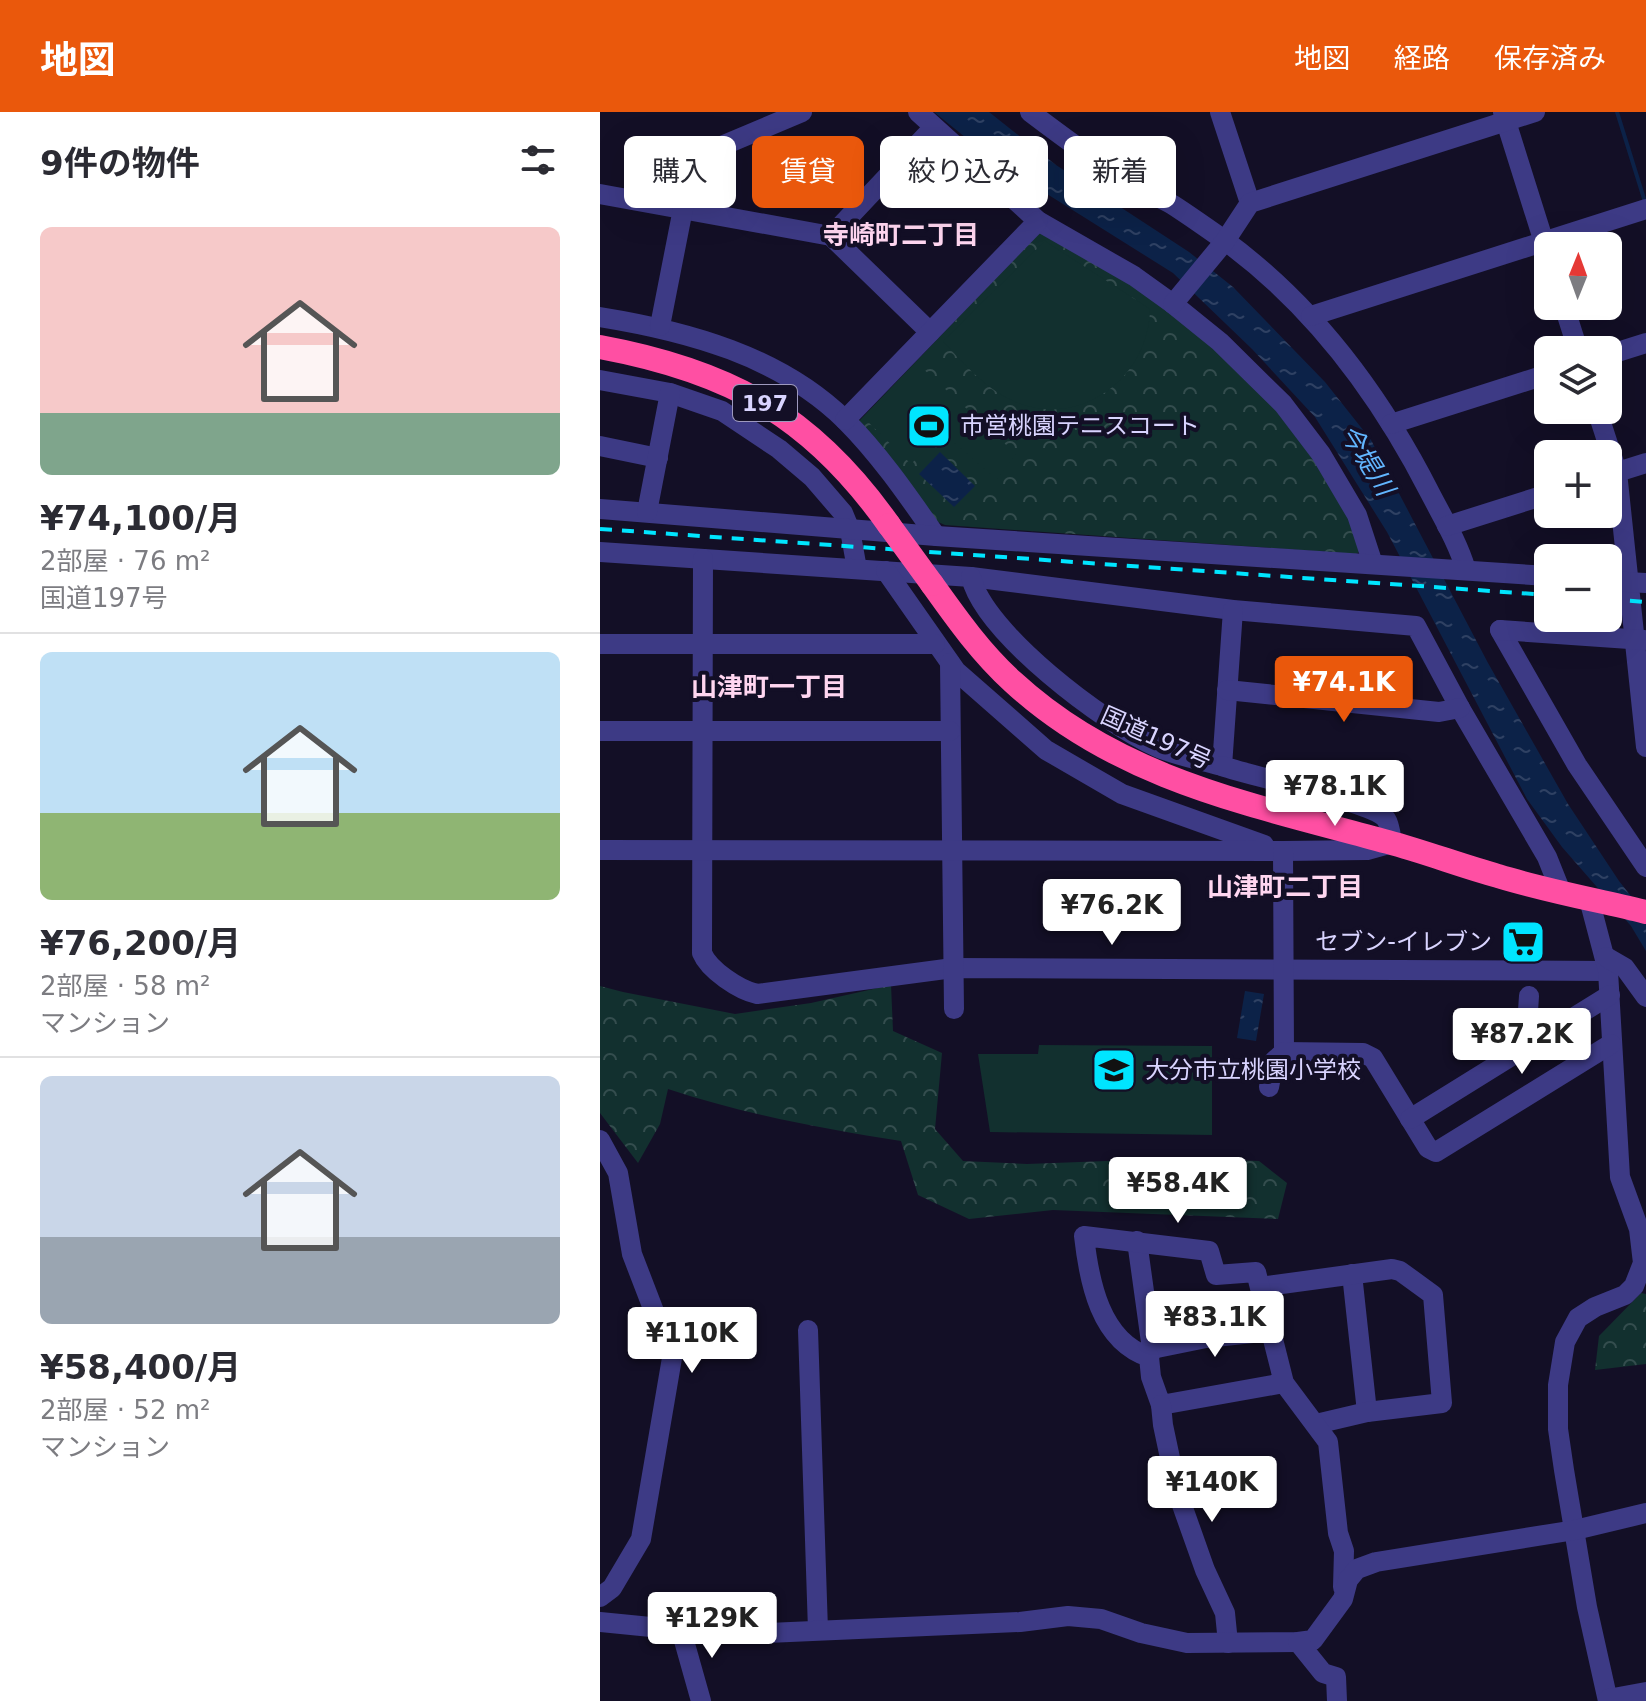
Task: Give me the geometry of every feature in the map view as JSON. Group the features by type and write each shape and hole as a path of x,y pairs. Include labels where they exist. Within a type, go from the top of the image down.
{"highway":[{"name":"国道197号","path":"600,347 695,370 738,388 782,413 839,461 963,627 1014,683 1070,728 1112,753 1200,790 1501,877 1646,912"}],"street":[{"path":"660,326 693,158 802,112"},
{"path":"918,112 1038,221 1177,299 1283,404 1321,454 1357,515 1373,564"},
{"path":"1030,112 1121,177 1173,206 1219,247 1273,279 1311,316 1357,373 1391,424 1447,526 1460,570"},
{"path":"1220,112 1250,203"},
{"path":"1177,299 1250,203 1504,117 1535,112"},
{"path":"1504,117 1541,232"},
{"path":"831,236 933,128"},
{"path":"600,194 831,236 930,332"},
{"path":"1587,232 1646,209"},
{"path":"845,420 1038,221"},
{"path":"1311,316 1534,251"},
{"path":"600,317 660,326 726,347 759,362 816,396 845,420 894,475 936,536"},
{"path":"1622,351 1646,343"},
{"path":"1391,424 1534,378"},
{"path":"600,380 670,393 722,411 779,449 812,477 843,513 850,530 857,569"},
{"path":"647,512 670,393"},
{"path":"600,446 658,458"},
{"path":"1622,470 1646,463"},
{"path":"1447,526 1534,498"},
{"path":"600,509 850,530 1534,575"},
{"path":"1620,528 1639,639 1646,747"},
{"path":"600,552 971,577 1233,610 1416,626 1547,857 1561,892"},
{"path":"703,559 702,953 705,961 747,992 757,994 953,968 1285,971 1607,964 1625,968 1646,997"},
{"path":"886,571 950,663 1046,750 1122,794 1185,819 1283,851"},
{"path":"600,850 1283,851 1367,850 1392,843 1387,820 1379,813 1355,803 1157,747 1069,689 1012,640 986,610 971,577"},
{"path":"1222,766 1233,610"},
{"path":"1639,639 1500,630 1570,753 1646,867"},
{"path":"600,644 935,644"},
{"path":"950,663 954,1009"},
{"path":"1227,690 1439,712 1460,708"},
{"path":"600,731 950,731"},
{"path":"1283,851 1284,1052"},
{"path":"1593,900 1607,964 1620,1177 1642,1228 1645,1264 1634,1286 1625,1295 1595,1307 1578,1318 1565,1342 1558,1385 1558,1429 1587,1607 1608,1700 1646,1692"},
{"path":"1410,1119 1610,995"},
{"path":"1529,996 1528,1011 1545,1036"},
{"path":"1269,1087 1274,1061 1284,1052 1363,1053 1373,1058 1428,1148 1436,1152 1611,1044"},
{"path":"600,1140 618,1173 632,1254 672,1358 641,1539 612,1588 600,1597"},
{"path":"1272,1331 1206,1338 1150,1353 1128,1348 1116,1335 1097,1301 1088,1272 1084,1236 1209,1251 1216,1275 1256,1272 1272,1331 1284,1383 1328,1442 1338,1533 1344,1551 1343,1599"},
{"path":"1137,1241 1151,1377 1161,1405 1177,1491 1205,1570 1225,1613 1228,1643"},
{"path":"1260,1287 1392,1269 1400,1271 1433,1295 1442,1403 1367,1412 1316,1424"},
{"path":"1352,1274 1367,1412"},
{"path":"808,1330 818,1630"},
{"path":"1161,1405 1284,1383"},
{"path":"600,1622 745,1634 1020,1622 1068,1616 1101,1619 1141,1633 1187,1643 1298,1642 1313,1640 1343,1599 1348,1580 1357,1569 1376,1562 1575,1530 1646,1513"},
{"path":"681,1630 701,1701"},
{"path":"1298,1642 1323,1673 1336,1677 1337,1701"}],"green space":[{"path":"1042,230 1120,275 1245,370 1346,501 1364,549 1356,554 945,525 938,522 859,421"},
{"path":"1045,241 1150,309 1147,333 1138,355 1125,374 1089,402 1066,408 1043,409 1007,398 977,376 943,341"},
{"name":"市営桃園テニスコート","path":"920,366 1016,454 997,479 942,433 911,464 866,420"},
{"path":"891,985 893,1031 942,1053 935,1129 963,1161 1027,1164 1186,1158 1259,1161 1287,1183 1278,1219 1053,1210 969,1219 918,1195 901,1141 784,1120 668,1089 660,1124 638,1163 600,1113 600,986 735,1014 811,1003"},
{"path":"1039,1045 1212,1046 1212,1135 990,1132 978,1054 1038,1054"},
{"path":"1641,1293 1646,1294 1646,1364 1595,1370 1599,1336"}],"water":[{"path":"934,112 989,112 1019,136 964,136"},
{"path":"1048,159 1064,170 1064,205 1048,195"},
{"name":"今堤川","path":"1069,208 1122,208 1189,252 1233,287 1325,382 1371,440 1488,663 1568,804 1619,881 1646,915 1646,951 1631,926 1562,847 1527,799 1387,532 1315,417 1252,349 1173,273"},
{"path":"940,452 975,486 954,507 919,474"},
{"path":"1245,991 1264,994 1256,1041 1237,1038"}],"waterway":[{"path":"1617,112 1645,202"}],"railway":[{"path":"600,529 1534,594"},
{"path":"1622,600 1646,602"}],"place":[{"name":"市営桃園テニスコート","path":"929,426"},
{"name":"セブン-イレブン","path":"1523,942"},
{"name":"大分市立桃園小学校","path":"1114,1070"}],"district":[{"name":"寺崎町二丁目","path":"901,235"},
{"name":"山津町一丁目","path":"769,687"},
{"name":"山津町二丁目","path":"1285,887"}]}
